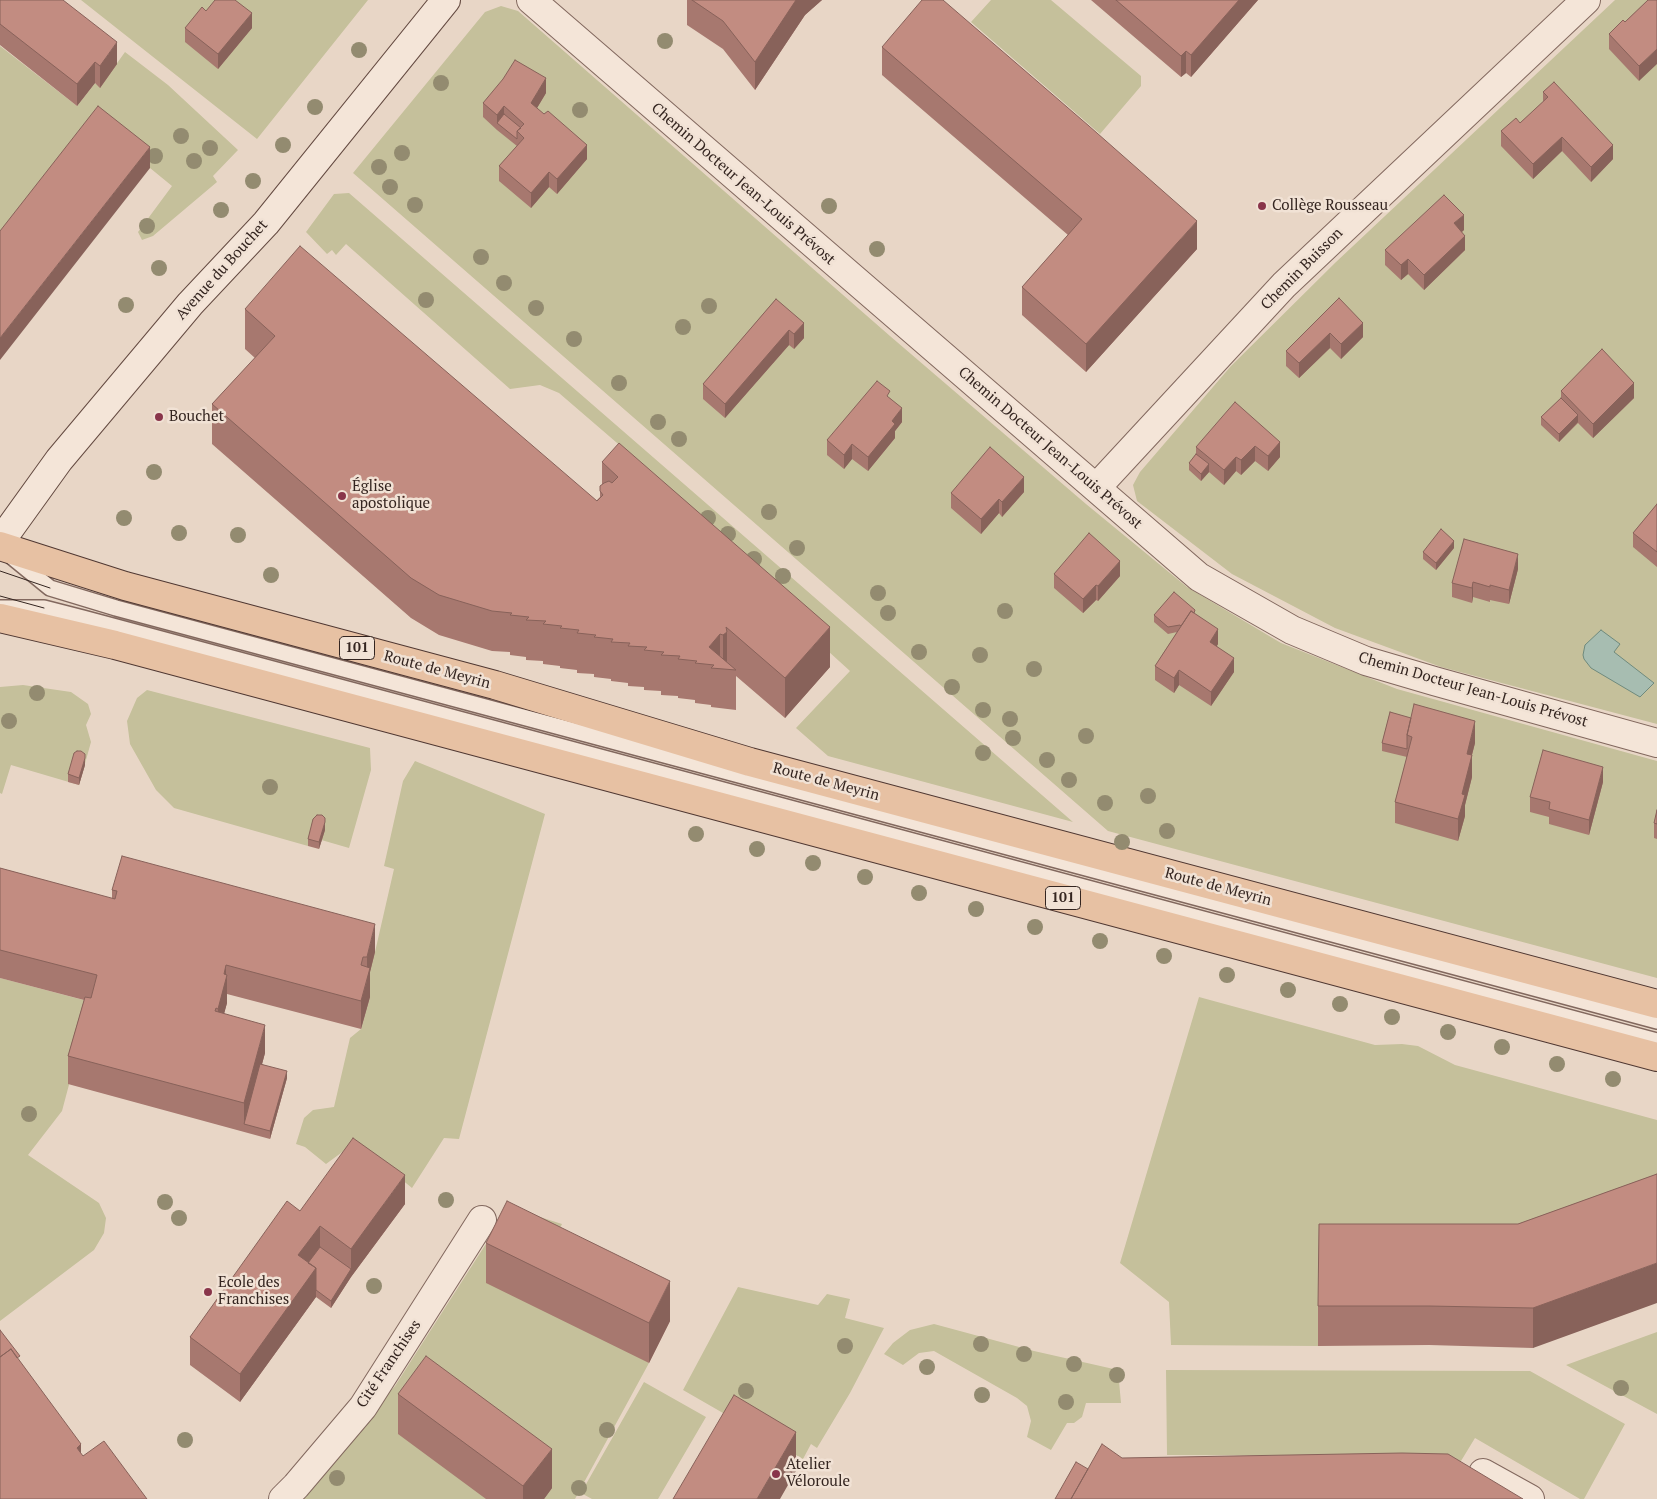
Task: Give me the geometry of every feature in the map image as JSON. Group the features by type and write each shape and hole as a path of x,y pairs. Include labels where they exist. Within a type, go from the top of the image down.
{"main road":[{"name":"Route de Meyrin","path":"0,545 125,586 495,685 750,762 1657,1004"},
{"name":"101","path":"0,618 124,647 1657,1057"}],"street":[{"name":"Avenue du Bouchet","path":"0,545 59,460 190,304 266,223 446,0"},
{"name":"Chemin Docteur Jean-Louis Prévost","path":"530,0 1199,577 1292,630 1366,661 1657,742"},
{"name":"Chemin Buisson","path":"1096,488 1284,285 1586,0"},
{"name":"Cité Franchises","path":"283,1499 363,1407 482,1220"},
{"path":"1484,1473 1530,1499"}],"lane":[{"path":"0,545 50,588 97,602 1657,1021"},
{"path":"0,608 44,608 52,610 1657,1041"}],"shaded area":[{"path":"81,0 368,0 257,139"},
{"path":"991,0 1051,0 1141,76 1141,86 1100,134 971,22"},
{"path":"1615,0 1657,0 1657,724 1441,667 1335,628 1232,574 1137,501 1133,485 1140,472 1231,366 1336,262"},
{"path":"501,6 518,11 890,336 1086,504 1187,587 1281,643 1397,689 1657,761 1657,978 1108,831 353,173 485,12"},
{"path":"0,46 77,106 95,83 100,87 125,52 168,85 238,150 213,176 217,182 153,236 142,240 138,232 172,186 150,168 0,252"},
{"path":"349,193 1073,822 828,756 796,728 850,671 795,621 667,486 559,393 540,385 510,389 346,244 336,255 332,250 327,254 306,232 334,194"},
{"path":"1601,630 1620,644 1614,652 1654,683 1640,697 1591,668 1584,659 1585,645"},
{"path":"23,685 71,692 88,704 91,714 86,725 91,742 79,785 11,765 2,794 0,793 0,687"},
{"path":"147,690 370,748 371,770 349,848 311,837 308,846 174,808 156,790 130,744 127,721 137,698"},
{"path":"415,761 545,814 459,1139 444,1138 412,1188 356,1142 326,1164 305,1147 296,1144 304,1118 313,1110 334,1107 350,1038 361,1029 370,997 361,993 375,952 394,869 384,866 403,781"},
{"path":"0,978 91,1002 62,1111 28,1155 99,1203 106,1218 104,1233 94,1250 0,1321"},
{"path":"1199,997 1375,1045 1402,1044 1418,1046 1455,1065 1657,1120 1657,1214 1319,1264 1318,1346 1171,1345 1169,1302 1120,1263"},
{"path":"521,1211 562,1224 545,1259 649,1363 575,1499 295,1499 395,1386 498,1225"},
{"path":"738,1287 818,1305 827,1294 850,1299 845,1318 884,1328 850,1393 817,1448 811,1444 803,1459 683,1390"},
{"path":"934,1324 1034,1351 1118,1370 1121,1403 1086,1403 1082,1417 1074,1423 1067,1423 1051,1450 1027,1437 1031,1421 1027,1406 1017,1398 934,1351 919,1353 903,1365 884,1354 893,1343 910,1330"},
{"path":"1657,1332 1657,1414 1566,1365"},
{"path":"1166,1370 1530,1371 1625,1424 1584,1499 1580,1499 1475,1438 1450,1479 1408,1456 1167,1455"},
{"path":"644,1382 706,1417 658,1499 592,1499 581,1493"}],"building":[{"path":"0,0 63,0 117,42 100,66 95,62 77,84 0,24"},
{"path":"215,0 235,0 252,13 218,54 185,28 202,7 206,11"},
{"path":"692,0 796,0 755,62 723,21"},
{"path":"922,0 943,0 1197,221 1086,344 1022,287 1082,219 882,47"},
{"path":"1116,0 1239,0 1191,55 1186,51 1181,56"},
{"path":"1648,0 1657,0 1657,49 1639,66 1609,34"},
{"path":"515,60 546,78 531,103 544,114 548,111 587,145 557,179 549,172 531,193 499,166 524,138 517,131 524,124 504,106 497,115 483,103 503,79"},
{"path":"1554,82 1613,145 1591,167 1562,137 1533,164 1501,131 1516,118 1520,123 1548,97 1543,92"},
{"path":"98,106 150,147 0,338 0,231"},
{"path":"504,114 521,128 517,131 517,139 497,123"},
{"path":"1444,195 1464,215 1454,223 1465,236 1424,275 1408,259 1401,265 1385,250"},
{"path":"300,246 597,501 603,495 600,491 600,486 609,481 612,483 618,477 602,462 619,443 830,627 785,678 726,627 727,632 723,635 720,634 709,647 736,670 711,668 714,665 678,659 680,656 661,655 664,652 644,650 647,647 628,646 630,643 611,642 613,639 577,633 579,630 560,628 562,626 543,624 546,621 526,620 529,617 492,611 439,595 411,578 212,404 275,336 245,309"},
{"path":"1339,298 1363,323 1341,344 1330,333 1299,363 1286,351"},
{"path":"776,299 804,323 794,334 789,330 725,404 703,384"},
{"path":"1602,349 1634,383 1593,424 1561,391"},
{"path":"877,381 890,391 887,396 902,408 892,421 895,424 868,457 852,444 844,455 827,440"},
{"path":"1561,398 1578,415 1559,434 1541,417"},
{"path":"1235,402 1280,442 1268,456 1255,446 1241,460 1236,457 1224,470 1196,447"},
{"path":"990,447 1024,477 1002,502 999,499 981,519 951,493"},
{"path":"1196,454 1209,464 1201,474 1189,463"},
{"path":"1657,504 1657,552 1633,533"},
{"path":"1441,529 1454,541 1436,563 1423,552"},
{"path":"1089,533 1120,561 1098,586 1096,585 1083,599 1054,574"},
{"path":"1464,539 1518,554 1509,590 1473,582 1472,588 1452,583"},
{"path":"1174,592 1195,610 1194,613 1191,611 1181,626 1168,627 1154,615"},
{"path":"1191,611 1218,629 1210,642 1234,658 1211,692 1179,670 1174,678 1155,666"},
{"path":"1414,704 1475,721 1467,754 1472,755 1462,794 1465,795 1458,819 1395,802 1412,737 1407,735"},
{"path":"1390,712 1411,718 1407,735 1407,749 1382,743"},
{"path":"1543,750 1603,767 1589,820 1549,809 1550,802 1530,797"},
{"path":"77,751 85,754 79,778 68,774 74,753"},
{"path":"1657,810 1657,824 1654,823"},
{"path":"317,815 322,815 325,818 319,842 308,839 313,819"},
{"path":"122,856 375,924 367,957 363,957 361,965 370,968 361,1001 226,965 224,974 227,975 218,1009 216,1008 215,1011 265,1025 244,1103 68,1056 85,997 91,998 97,975 0,950 0,868 115,899 117,891 112,890"},
{"path":"260,1064 287,1071 270,1131 244,1124"},
{"path":"353,1138 405,1175 351,1249 320,1226 298,1255 316,1268 240,1374 190,1337 287,1201 300,1211"},
{"path":"1657,1174 1657,1263 1533,1308 1318,1306 1319,1224 1518,1224"},
{"path":"507,1201 670,1281 649,1323 486,1243"},
{"path":"320,1247 351,1269 331,1301 316,1290 316,1268 308,1263"},
{"path":"0,1330 20,1356 17,1358 11,1349 0,1357"},
{"path":"11,1349 81,1444 77,1448 83,1456 104,1441 147,1499 0,1499 0,1357"},
{"path":"426,1356 552,1449 523,1486 398,1394"},
{"path":"734,1395 796,1432 757,1499 673,1499"},
{"path":"1102,1444 1122,1458 1402,1453 1448,1454 1523,1499 1071,1499"},
{"path":"1076,1462 1088,1469 1071,1499 1055,1499"}],"tram line":[{"path":"0,571 50,588"},
{"path":"0,596 44,608"}],"place":[{"name":"Collège Rousseau","path":"1262,206"},
{"name":"Bouchet","path":"159,417"},
{"name":"Église apostolique","path":"342,496"},
{"name":"Ecole des Franchises","path":"208,1292"},
{"name":"Atelier Véloroule","path":"776,1474"}]}
